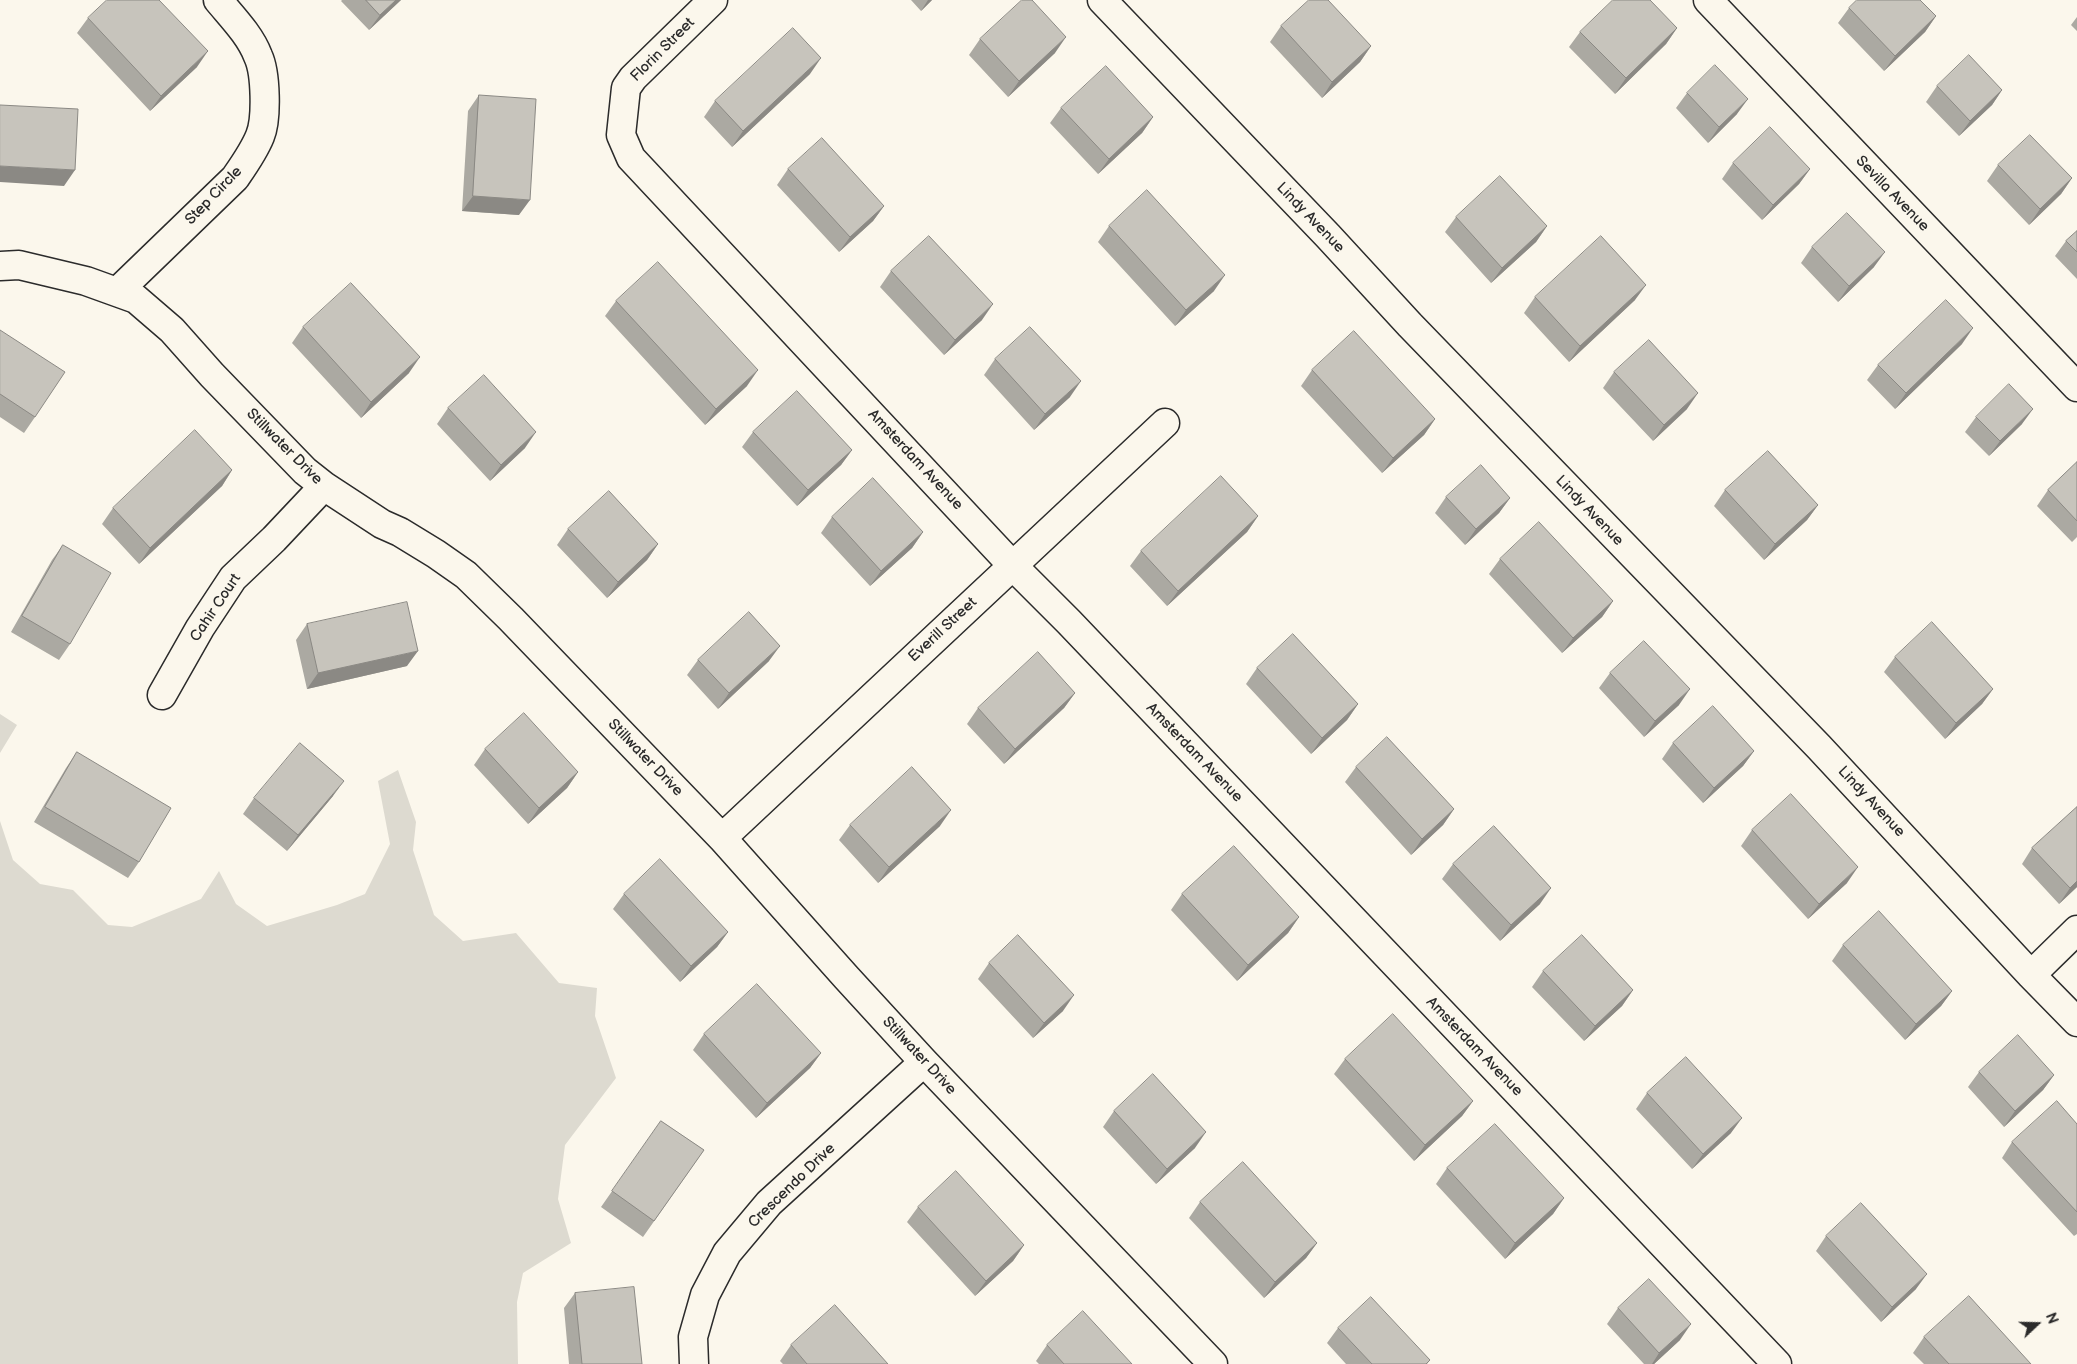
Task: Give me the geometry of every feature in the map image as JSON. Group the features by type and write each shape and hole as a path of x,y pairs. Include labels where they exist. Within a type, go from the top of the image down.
{"street":[{"name":"Step Circle","path":"117,292 234,178 246,163 261,134 266,88 259,57 246,35 218,0"},
{"name":"Florin Street","path":"621,136 626,88 633,78 713,0"},
{"name":"Lindy Avenue","path":"1102,0 1328,236 1417,332 1820,747 2030,975 2077,1022"},
{"name":"Sevilla Avenue","path":"1708,0 2077,387"},
{"name":"Amsterdam Avenue","path":"621,136 631,158 1012,565 1069,622 1777,1364"},
{"name":"Stillwater Drive","path":"0,266 19,265 86,281 136,299 172,330 212,375 305,471 324,486 382,524 400,532 466,575 511,619 722,838 924,1062 1213,1364"},
{"name":"Everill Street","path":"722,838 1165,423"},
{"name":"Cahir Court","path":"162,695 200,628 233,578 274,539 324,486"},
{"path":"2030,975 2077,930"},
{"name":"Crescendo Drive","path":"694,1364 693,1337 713,1278 727,1253 769,1203 924,1062"}],"shaded area":[{"path":"0,714 17,725 0,753"},
{"path":"398,770 416,822 413,850 434,915 463,941 516,933 559,983 597,988 595,1016 616,1078 565,1145 558,1199 571,1243 523,1273 517,1302 518,1364 0,1364 0,821 13,860 40,884 73,890 108,925 132,927 201,899 219,871 236,904 267,926 337,905 365,894 390,844 378,781"}],"building":[{"path":"107,0 159,0 208,51 161,96 88,18"},
{"path":"366,0 396,0 380,15"},
{"path":"1022,0 1032,0 1066,37 1019,81 980,39"},
{"path":"1309,0 1328,0 1371,46 1332,82 1281,26"},
{"path":"1613,0 1650,0 1677,28 1626,78 1580,32"},
{"path":"1857,0 1920,0 1936,16 1895,56 1849,8"},
{"path":"793,28 821,58 743,131 715,101"},
{"path":"1969,55 2002,90 1970,121 1937,86"},
{"path":"1715,65 1748,99 1719,127 1687,93"},
{"path":"1106,66 1153,117 1109,159 1061,108"},
{"path":"479,95 536,99 530,200 473,196"},
{"path":"0,105 78,109 75,170 0,166"},
{"path":"1770,127 1810,169 1773,205 1733,163"},
{"path":"2030,135 2072,178 2040,209 1998,165"},
{"path":"822,138 884,206 850,237 788,169"},
{"path":"1500,176 1547,226 1502,268 1456,217"},
{"path":"1147,190 1225,275 1186,310 1109,226"},
{"path":"1847,213 1885,252 1849,286 1812,247"},
{"path":"2077,231 2077,252 2066,241"},
{"path":"929,236 993,304 955,340 891,271"},
{"path":"1601,236 1646,285 1580,346 1535,297"},
{"path":"658,262 758,370 716,409 616,301"},
{"path":"351,283 420,357 371,402 303,327"},
{"path":"1946,300 1973,328 1906,393 1878,365"},
{"path":"1030,327 1081,381 1045,414 995,359"},
{"path":"0,330 65,372 35,417 0,394"},
{"path":"1354,331 1435,419 1393,458 1312,370"},
{"path":"1649,340 1698,393 1664,425 1614,372"},
{"path":"484,375 536,432 501,465 448,408"},
{"path":"2009,384 2033,409 2000,441 1976,417"},
{"path":"797,391 852,450 808,490 753,432"},
{"path":"195,430 232,470 150,548 113,508"},
{"path":"1768,451 1818,505 1775,544 1725,490"},
{"path":"2077,462 2077,521 2048,490"},
{"path":"1481,465 1510,498 1476,529 1446,497"},
{"path":"1221,476 1258,516 1178,591 1141,551"},
{"path":"873,478 923,532 881,571 832,517"},
{"path":"609,491 658,544 618,582 568,529"},
{"path":"1539,522 1613,601 1573,638 1500,559"},
{"path":"63,545 111,573 70,644 22,616"},
{"path":"407,602 418,651 318,673 307,624"},
{"path":"749,612 780,646 729,693 698,660"},
{"path":"1932,622 1993,689 1956,723 1895,657"},
{"path":"1293,634 1358,704 1322,738 1257,668"},
{"path":"1644,641 1690,689 1655,721 1610,673"},
{"path":"1038,652 1075,693 1015,749 978,708"},
{"path":"1713,706 1754,751 1714,788 1673,743"},
{"path":"524,713 578,772 539,808 485,749"},
{"path":"1387,737 1454,809 1422,839 1356,767"},
{"path":"300,743 344,781 298,835 254,798"},
{"path":"77,752 171,808 139,862 45,807"},
{"path":"912,767 951,810 889,867 850,825"},
{"path":"1791,794 1858,867 1819,904 1752,830"},
{"path":"2077,807 2077,881 2070,888 2032,848"},
{"path":"1494,826 1551,888 1511,925 1453,864"},
{"path":"1234,846 1299,917 1248,965 1182,894"},
{"path":"660,859 728,932 691,966 624,894"},
{"path":"1879,911 1952,991 1916,1024 1843,945"},
{"path":"1018,935 1074,995 1044,1023 989,963"},
{"path":"1582,935 1633,990 1595,1026 1543,971"},
{"path":"757,984 821,1053 767,1103 704,1034"},
{"path":"1393,1014 1473,1101 1425,1145 1345,1059"},
{"path":"2018,1035 2054,1075 2015,1111 1979,1072"},
{"path":"1686,1057 1742,1118 1703,1154 1647,1093"},
{"path":"1153,1074 1206,1132 1167,1169 1114,1111"},
{"path":"2057,1101 2077,1124 2077,1212 2012,1142"},
{"path":"661,1121 704,1150 654,1221 612,1191"},
{"path":"1495,1124 1564,1198 1515,1243 1447,1168"},
{"path":"1243,1162 1317,1243 1275,1282 1200,1202"},
{"path":"956,1171 1024,1245 986,1281 918,1207"},
{"path":"1861,1203 1927,1274 1892,1307 1826,1236"},
{"path":"1649,1279 1691,1324 1659,1353 1618,1308"},
{"path":"634,1287 642,1364 582,1364 575,1293"},
{"path":"1969,1296 2031,1364 1949,1364 1924,1337"},
{"path":"1371,1297 1430,1360 1426,1364 1372,1364 1338,1328"},
{"path":"835,1305 888,1364 807,1364 791,1345"},
{"path":"1083,1311 1132,1364 1064,1364 1047,1345"}]}
